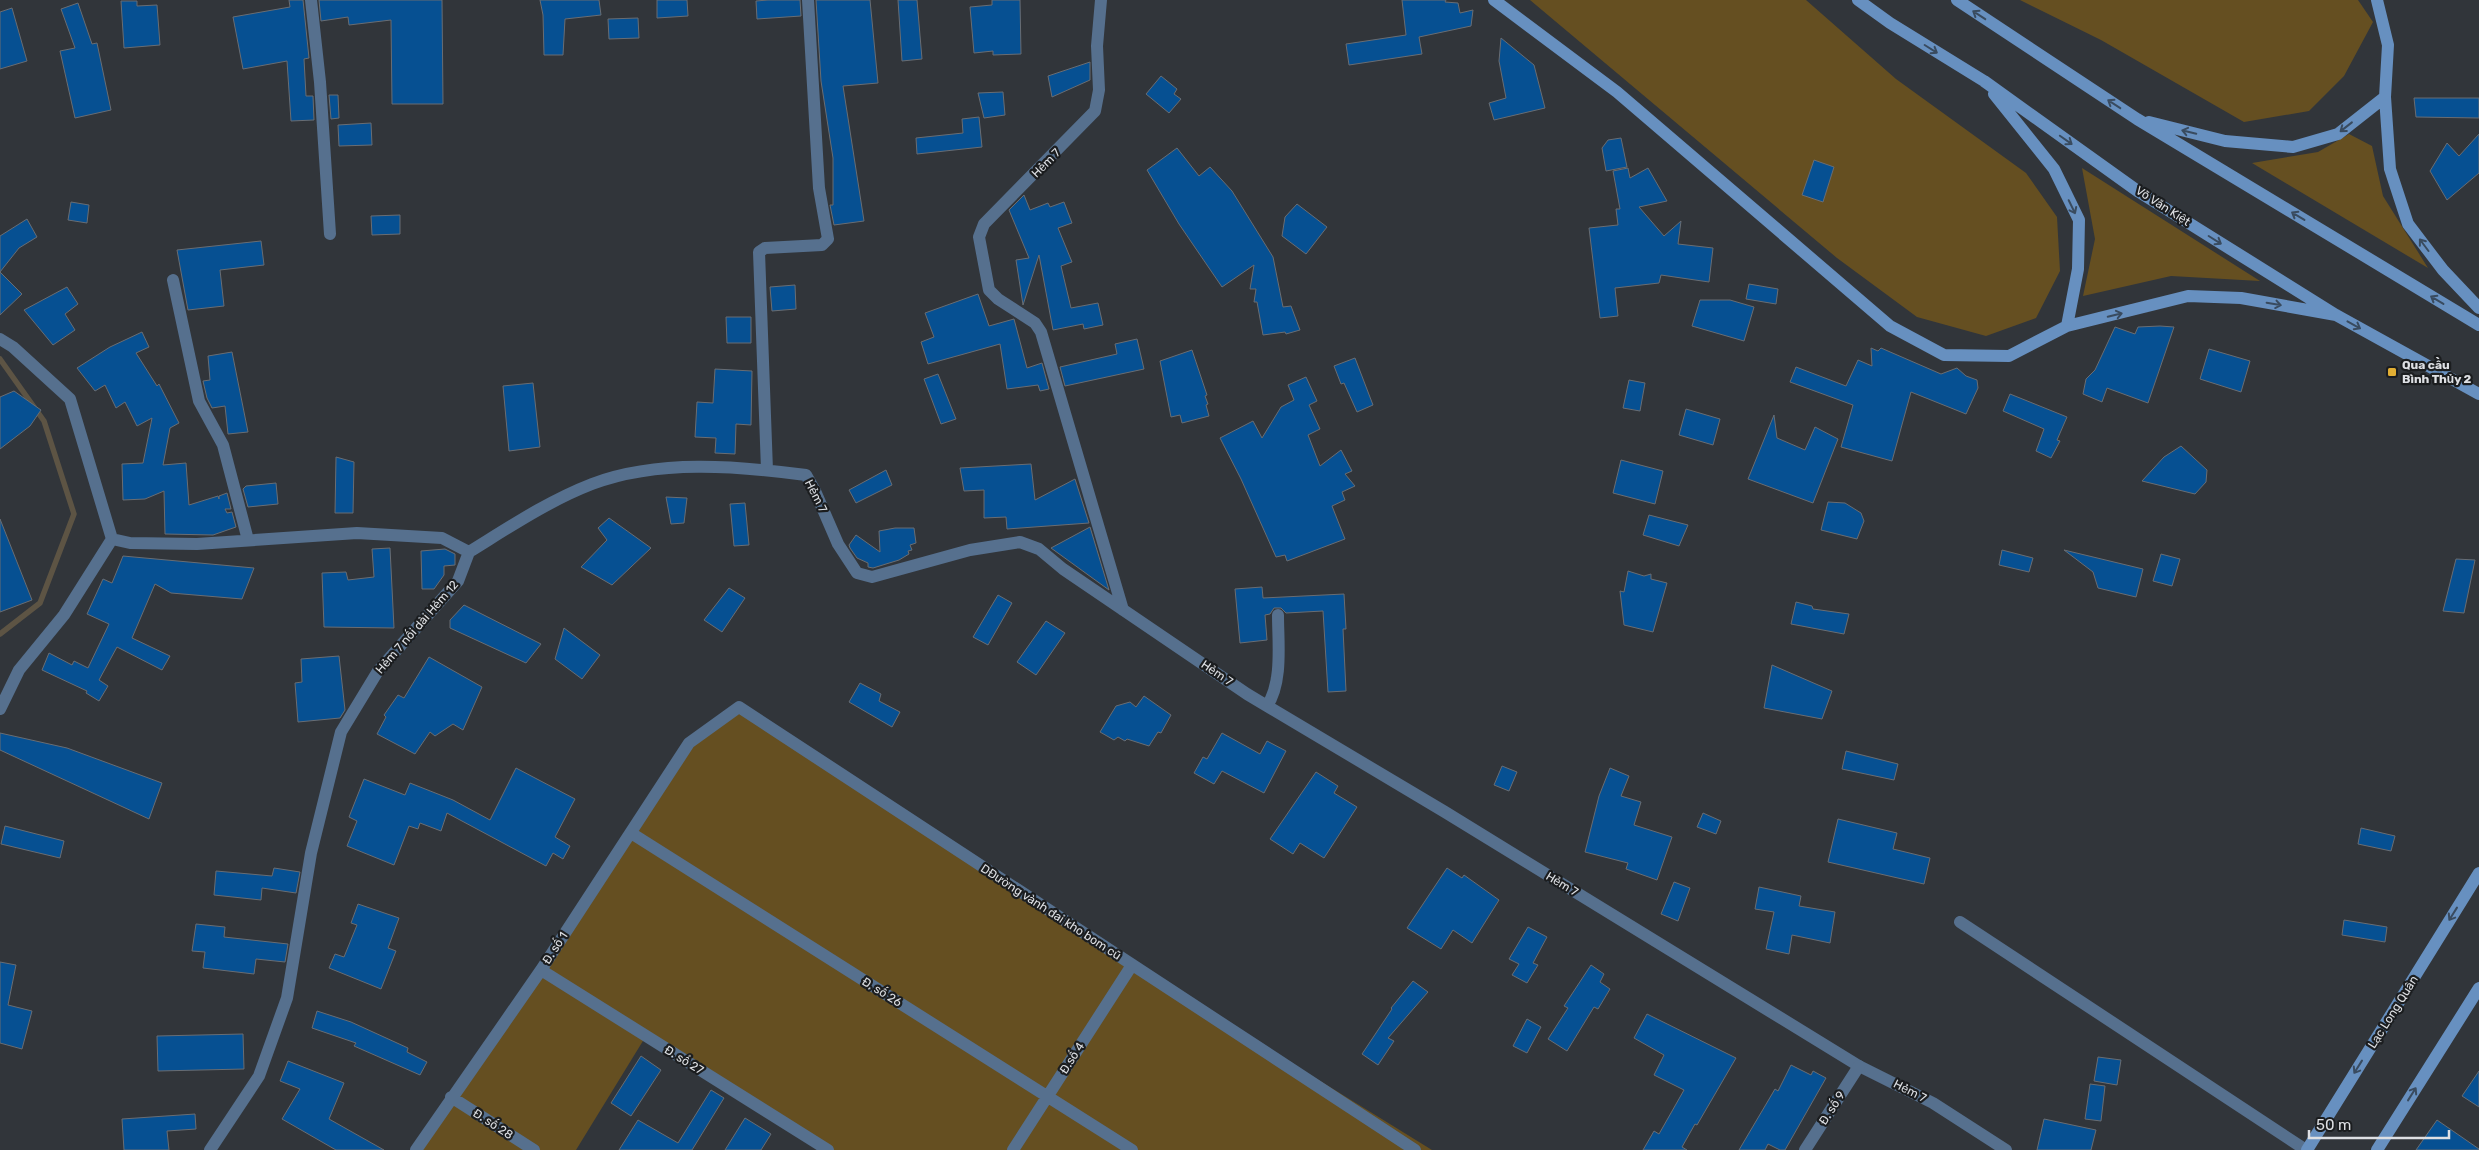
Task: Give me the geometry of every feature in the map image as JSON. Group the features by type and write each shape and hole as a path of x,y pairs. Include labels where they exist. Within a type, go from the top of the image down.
{"main road":[{"path":"1494,0 1617,92 1890,326 1944,355 2009,356 2067,326 2188,296 2241,298 2336,315"},
{"name":"Võ Văn Kiệt","path":"1858,0 1890,23 1984,81 2139,192 2336,315 2479,394"},
{"path":"1957,0 2137,119 2479,325"},
{"path":"2378,0 2388,44 2385,97 2390,169 2408,224 2443,270 2479,308"},
{"path":"1984,81 2054,170 2079,220 2078,269 2067,326"},
{"path":"2137,119 2225,141 2293,147 2338,134 2385,97"},
{"name":"Lạc Long Quân","path":"2306,1150 2479,873"},
{"path":"2377,1150 2479,988"}],"street":[{"path":"311,0 320,82 330,234"},
{"path":"767,470 759,252 765,248 822,244 828,239 819,188 808,0"},
{"name":"Hẻm 7","path":"1101,0 1097,46 1098,96 1094,111 984,224 979,237 989,290 998,299 1035,323 1041,332 1124,610"},
{"path":"173,280 198,401 224,445 248,540"},
{"path":"0,339 13,347 70,398 112,539 64,615 20,670 0,708"},
{"name":"Hẻm 7","path":"469,552 536,511 592,484 658,468 746,468 806,475 838,544 857,574 872,577 970,550 1020,542 1038,548 1064,569 1266,706 1859,1066 1933,1103 2006,1150"},
{"path":"112,539 130,543 198,544 357,533 442,538 469,552"},
{"name":"Hẻm 7 nối dài Hẻm 12","path":"210,1150 259,1076 287,998 311,853 341,732 378,671 458,582 469,552"},
{"path":"1266,706 1274,695 1276,683 1278,615"},
{"name":"DĐường vành đai kho bom cũ","path":"689,743 739,707 1415,1150"},
{"name":"Đ. số 1","path":"416,1150 541,970 689,743"},
{"path":"894,809 1415,1150"},
{"name":"Đ, số 26","path":"631,833 1132,1150"},
{"path":"1960,922 2306,1150"},
{"name":"Đ.số 4","path":"1013,1150 1132,965"},
{"name":"Đ. số 27","path":"541,970 828,1150"},
{"name":"Đ. số 9","path":"1804,1150 1859,1066"},
{"name":"Đ. số 28","path":"451,1097 534,1150"}],"shaded area":[{"path":"1530,0 1806,0 1896,79 2026,173 2057,217 2060,271 2036,318 1986,336 1917,317 1837,258"},
{"path":"2020,0 2358,0 2373,22 2344,76 2309,111 2244,122 2101,40"},
{"path":"2349,134 2372,146 2383,196 2428,268 2252,163 2318,152"},
{"path":"2082,168 2260,281 2171,276 2083,296 2095,239"},
{"path":"739,707 1132,965 1432,1150 828,1150 646,1036 576,1150 416,1150 689,743"}],"building":[{"path":"289,0 303,0 309,58 304,59 306,96 313,96 314,120 291,121 287,61 243,69 233,17 290,7"},
{"path":"319,0 442,0 443,104 392,104 391,20 349,25 348,17 321,21"},
{"path":"540,0 599,0 601,15 565,19 563,55 544,55 543,15"},
{"path":"657,0 687,0 688,16 657,18"},
{"path":"800,0 801,16 757,19 756,1"},
{"path":"816,0 870,0 878,83 843,86 864,221 834,225 830,205 833,205 833,158 821,81"},
{"path":"898,0 917,0 922,59 902,61"},
{"path":"992,0 1020,0 1021,54 993,55 993,51 974,53 970,7 992,5"},
{"path":"1402,0 1446,0 1445,2 1458,3 1460,13 1473,10 1471,26 1419,37 1422,54 1349,65 1346,44 1406,35"},
{"path":"121,1 137,1 137,6 157,5 160,45 124,48"},
{"path":"78,3 92,44 97,43 111,110 75,118 60,51 75,48 61,9"},
{"path":"12,8 27,61 0,69 0,12"},
{"path":"638,18 639,38 609,39 608,19"},
{"path":"1501,38 1534,65 1545,108 1494,120 1489,103 1506,98 1499,61"},
{"path":"1090,62 1090,80 1052,97 1048,76"},
{"path":"1161,76 1177,89 1174,94 1181,99 1169,113 1146,94"},
{"path":"1003,92 1005,115 984,118 978,93"},
{"path":"329,95 338,95 339,118 331,119"},
{"path":"2414,98 2479,98 2479,118 2416,117"},
{"path":"979,117 982,147 917,154 916,138 963,133 962,119"},
{"path":"371,123 372,145 339,146 338,125"},
{"path":"2479,134 2479,173 2447,200 2430,171 2447,143 2459,156"},
{"path":"1621,138 1627,167 1606,171 1602,148 1608,140"},
{"path":"1177,148 1199,176 1210,167 1232,191 1273,257 1283,307 1291,306 1300,330 1286,334 1285,332 1263,335 1257,302 1254,302 1256,289 1250,289 1254,265 1222,287 1179,224 1147,170"},
{"path":"1814,160 1834,167 1823,202 1802,195"},
{"path":"1628,168 1630,178 1648,168 1667,201 1639,207 1664,236 1681,221 1678,244 1713,248 1709,282 1661,275 1659,283 1615,288 1618,316 1600,318 1589,228 1618,225 1616,209 1620,209 1613,171"},
{"path":"1024,195 1030,210 1048,203 1050,207 1064,202 1072,223 1058,228 1072,262 1061,266 1071,308 1098,303 1103,325 1084,329 1083,324 1053,330 1039,255 1023,305 1016,260 1029,258 1009,210"},
{"path":"71,202 89,205 87,223 68,220"},
{"path":"1297,204 1327,227 1306,254 1282,236 1285,217"},
{"path":"400,215 400,234 372,235 371,216"},
{"path":"27,219 37,237 19,248 0,272 0,236"},
{"path":"261,241 264,265 220,270 224,306 188,310 177,250"},
{"path":"0,272 22,294 0,315"},
{"path":"1749,284 1778,289 1776,304 1746,299"},
{"path":"795,285 796,309 772,311 770,287"},
{"path":"67,287 78,304 65,314 75,330 53,345 24,310"},
{"path":"978,294 989,326 1014,319 1027,368 1042,363 1049,389 1040,391 1038,385 1007,389 1000,344 928,364 921,342 934,337 925,313"},
{"path":"1700,300 1730,300 1754,307 1744,341 1692,326"},
{"path":"726,317 751,317 751,343 727,343"},
{"path":"2115,327 2135,334 2138,327 2174,327 2148,403 2107,388 2102,402 2083,394 2086,379 2095,370"},
{"path":"142,332 149,347 136,353 157,386 159,384 179,423 170,428 163,465 186,463 189,505 218,496 219,499 219,496 227,493 231,509 225,509 227,513 232,512 236,527 213,535 165,534 164,491 145,499 123,500 122,464 143,463 152,418 137,426 125,402 116,408 105,385 95,391 77,368 110,347"},
{"path":"1137,339 1144,369 1065,386 1060,367 1117,354 1115,344"},
{"path":"1871,348 1878,351 1881,348 1941,374 1957,368 1966,376 1977,380 1978,388 1966,414 1911,392 1892,461 1841,447 1853,405 1790,382 1796,367 1846,386 1858,360 1872,366"},
{"path":"2209,349 2250,361 2241,392 2200,379"},
{"path":"1192,350 1207,395 1205,396 1209,416 1182,423 1180,415 1171,417 1160,361"},
{"path":"232,352 248,432 228,434 225,406 212,408 207,398 203,381 210,380 208,356"},
{"path":"1355,358 1373,405 1357,412 1344,383 1341,384 1334,366"},
{"path":"715,369 752,371 751,425 736,424 735,454 715,453 716,438 695,437 697,402 713,403"},
{"path":"938,374 956,419 941,424 924,379"},
{"path":"1306,377 1317,401 1309,405 1320,429 1308,435 1320,466 1341,450 1352,471 1345,474 1355,486 1342,492 1345,500 1332,506 1345,539 1287,561 1285,555 1276,557 1241,479 1220,438 1253,421 1262,438 1281,407 1294,400 1288,385"},
{"path":"1629,380 1645,383 1640,411 1623,408"},
{"path":"533,383 540,447 509,451 503,386"},
{"path":"14,391 41,410 30,426 0,449 0,397"},
{"path":"2010,394 2067,417 2057,440 2060,441 2051,458 2036,451 2044,429 2003,411"},
{"path":"1686,409 1720,419 1713,445 1679,435"},
{"path":"1774,415 1777,438 1805,450 1815,427 1838,439 1813,503 1748,479"},
{"path":"2181,446 2207,470 2206,482 2195,494 2142,481 2164,457"},
{"path":"336,457 354,462 353,513 335,513"},
{"path":"1621,460 1663,471 1655,504 1613,493"},
{"path":"1031,464 1035,500 1075,479 1089,523 1007,529 1006,517 984,518 984,490 964,491 960,468"},
{"path":"886,470 892,485 856,503 849,490"},
{"path":"276,483 278,504 248,507 243,489 246,486"},
{"path":"666,497 687,498 684,523 671,524"},
{"path":"1828,502 1845,503 1861,513 1864,521 1857,539 1821,530"},
{"path":"745,503 749,545 734,546 730,504"},
{"path":"1649,515 1688,525 1679,546 1643,535"},
{"path":"609,518 651,548 612,585 581,567 607,540 598,528"},
{"path":"0,519 32,600 0,612"},
{"path":"1090,527 1109,590 1051,548"},
{"path":"895,528 914,528 916,543 910,545 912,550 908,551 909,554 899,560 873,568 868,567 868,563 857,558 850,548 849,545 856,535 880,552 879,531"},
{"path":"390,548 394,628 324,627 322,573 346,572 348,580 374,577 372,549"},
{"path":"445,549 455,554 455,565 444,566 444,575 434,589 422,589 421,551"},
{"path":"2002,550 2033,558 2029,572 1999,565"},
{"path":"2064,550 2143,569 2136,597 2098,588 2093,572"},
{"path":"2161,554 2180,559 2172,586 2153,581"},
{"path":"123,556 254,568 242,599 171,593 155,584 132,638 170,656 162,670 117,647 99,680 108,686 99,701 86,693 87,691 42,670 49,653 72,665 74,661 88,668 109,624 87,614 103,579 112,583"},
{"path":"2456,559 2475,560 2464,613 2443,611"},
{"path":"1628,571 1644,576 1651,574 1651,579 1667,583 1653,632 1624,625 1620,591 1624,592"},
{"path":"1262,587 1263,598 1344,594 1346,629 1343,629 1346,691 1328,692 1323,611 1286,613 1281,608 1274,608 1270,614 1265,615 1267,640 1240,643 1235,589"},
{"path":"729,588 745,598 722,632 704,620"},
{"path":"998,595 1012,603 988,645 973,637"},
{"path":"1796,602 1812,606 1813,609 1849,614 1844,634 1791,624"},
{"path":"464,605 541,644 526,663 450,628 450,620"},
{"path":"1046,621 1065,633 1036,675 1017,662"},
{"path":"564,628 600,655 582,679 555,659"},
{"path":"339,656 345,710 340,718 298,722 295,683 302,682 301,659"},
{"path":"429,657 482,687 463,730 453,724 435,736 430,732 415,754 377,734 386,717 384,715 398,695 404,698"},
{"path":"1772,665 1832,691 1822,719 1764,708"},
{"path":"860,683 881,694 879,701 900,712 892,727 849,702"},
{"path":"1144,696 1171,715 1161,733 1158,732 1149,746 1127,739 1125,741 1118,737 1114,740 1100,732 1116,706 1130,702 1136,707"},
{"path":"0,733 67,748 162,783 149,819 0,750"},
{"path":"1222,733 1260,754 1267,741 1286,751 1264,793 1222,771 1214,784 1194,773 1203,757 1207,759"},
{"path":"1846,751 1898,764 1894,780 1842,769"},
{"path":"1502,766 1517,772 1509,791 1494,785"},
{"path":"516,768 575,799 555,837 570,846 563,859 553,853 546,866 447,813 441,831 420,823 418,829 409,826 394,865 347,846 357,821 349,817 364,779 405,795 410,783 453,800 490,820"},
{"path":"1610,768 1629,776 1621,796 1641,802 1634,825 1672,837 1657,880 1626,869 1628,863 1585,852 1599,796"},
{"path":"1316,772 1338,786 1334,793 1357,807 1324,858 1300,843 1293,854 1270,839"},
{"path":"1703,813 1721,821 1716,834 1697,827"},
{"path":"1838,819 1897,833 1893,849 1930,858 1924,884 1828,862"},
{"path":"5,826 64,841 60,858 1,844"},
{"path":"2361,828 2395,836 2391,851 2358,844"},
{"path":"274,868 300,872 296,893 262,888 261,900 214,895 216,871 272,876"},
{"path":"1447,868 1462,878 1464,875 1499,900 1472,943 1453,930 1441,949 1407,928"},
{"path":"1674,882 1690,888 1678,921 1661,914"},
{"path":"1759,887 1801,896 1799,906 1835,912 1830,943 1792,935 1789,954 1766,949 1774,912 1755,909"},
{"path":"358,904 399,918 388,948 396,951 381,989 329,968 335,954 344,957 357,925 351,923"},
{"path":"2344,920 2387,927 2385,942 2342,935"},
{"path":"196,924 225,927 224,937 288,944 285,962 256,959 254,974 203,968 205,952 192,951"},
{"path":"1528,927 1547,937 1533,963 1538,965 1527,983 1512,975 1519,964 1509,959"},
{"path":"0,962 16,965 8,1005 32,1011 22,1049 0,1043"},
{"path":"1591,965 1604,974 1600,982 1610,989 1598,1009 1594,1007 1567,1051 1548,1039 1568,1008 1564,1006"},
{"path":"1413,981 1428,992 1388,1038 1394,1041 1378,1065 1362,1054 1391,1008"},
{"path":"317,1011 351,1022 408,1048 407,1052 427,1062 420,1075 354,1046 356,1043 312,1028"},
{"path":"1647,1014 1736,1058 1682,1147 1687,1150 1643,1150 1654,1131 1659,1134 1684,1090 1654,1075 1664,1055 1634,1038"},
{"path":"1527,1019 1541,1027 1527,1053 1513,1046"},
{"path":"243,1034 244,1069 158,1071 157,1036"},
{"path":"641,1056 661,1070 631,1116 611,1103"},
{"path":"2098,1057 2121,1060 2117,1085 2094,1081"},
{"path":"288,1061 344,1083 329,1119 384,1150 336,1150 282,1119 300,1089 280,1081"},
{"path":"1791,1065 1811,1075 1813,1071 1826,1078 1785,1150 1780,1150 1768,1144 1765,1150 1739,1150 1775,1089 1778,1091"},
{"path":"2479,1071 2479,1107 2462,1096"},
{"path":"2090,1084 2105,1086 2101,1121 2085,1119"},
{"path":"711,1090 724,1098 692,1150 619,1150 638,1120 678,1143"},
{"path":"195,1114 196,1129 167,1131 169,1150 124,1150 122,1119"},
{"path":"745,1118 771,1134 761,1150 725,1150"},
{"path":"2044,1119 2096,1130 2091,1150 2037,1150"},
{"path":"2437,1120 2479,1149 2479,1150 2416,1150"}],"waterway":[{"path":"0,359 44,421 74,514 40,603 0,634"}],"place":[{"name":"Qua cầu Bình Thủy 2","path":"2392,372"}]}
